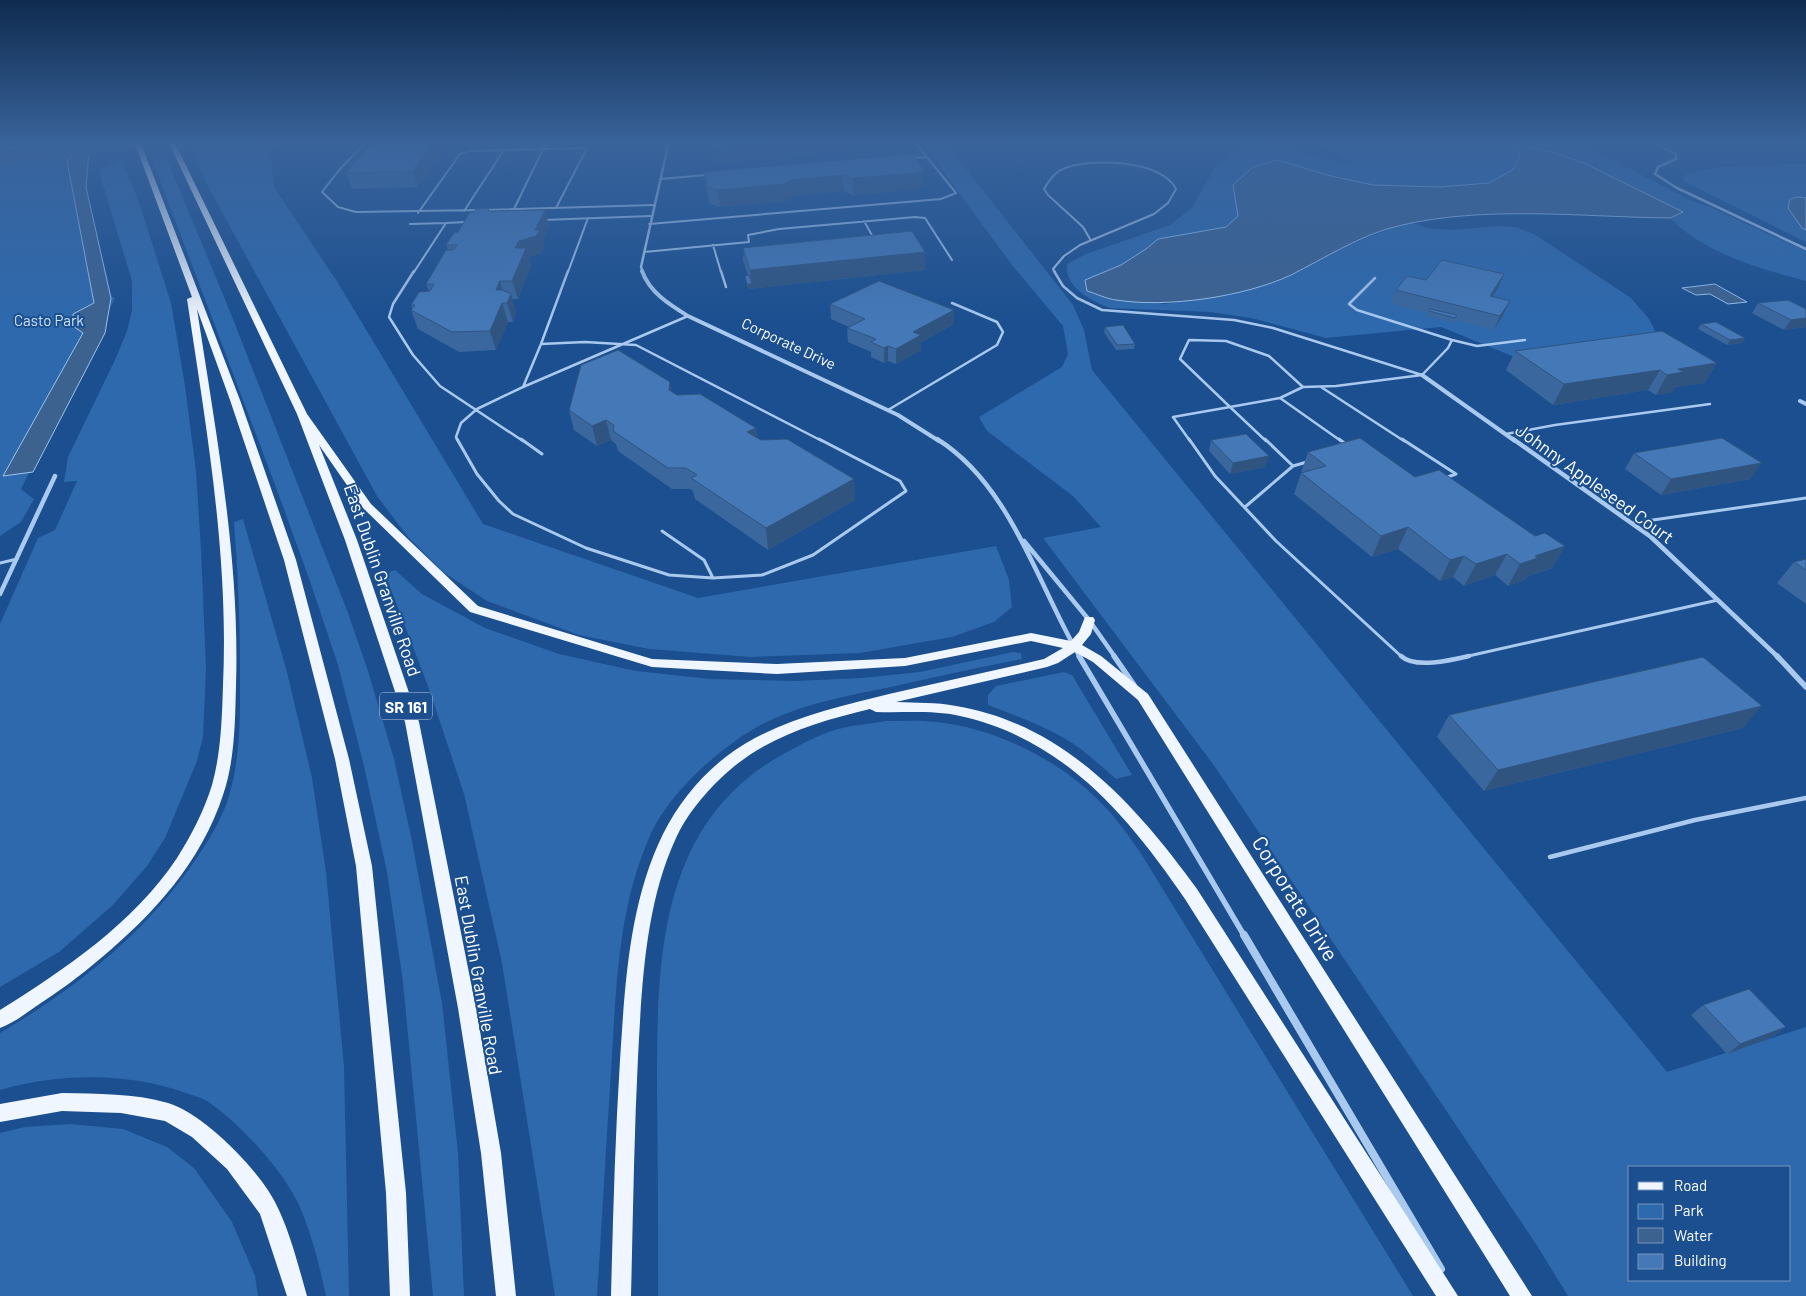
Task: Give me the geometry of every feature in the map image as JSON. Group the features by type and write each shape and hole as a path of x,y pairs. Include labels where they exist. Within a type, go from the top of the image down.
{"main road":[{"path":"159,201 235,400 290,560 342,759 364,866 396,1193 400,1296"},
{"name":"East Dublin Granville Road","path":"200,201 302,414 351,540 412,722 469,1017 491,1153 506,1296"},
{"path":"0,1020 36,998 88,960 131,922 161,891 198,834 212,806 220,782 226,741 232,663 224,520 187,275"},
{"path":"302,414 367,506 474,609 652,663 777,669 905,662 1031,637 1073,646 1096,659 1143,697"},
{"path":"621,1296 624,1152 632,1009 641,935 662,853 675,824 698,794 734,758 760,742 823,715 1047,664 1060,657 1073,646 1086,632 1090,620"},
{"name":"Corporate Drive","path":"1143,697 1522,1296"},
{"path":"856,707 929,708 960,711 993,720 1029,734 1063,754 1112,793 1139,822 1168,859 1448,1296"},
{"path":"0,1112 62,1102 121,1104 168,1112 199,1130 234,1162 268,1208 286,1258 296,1296"}],"street":[{"name":"Corporate Drive","path":"655,201 641,267 648,283 656,294 688,316 888,410 953,448 995,497 1018,534 1073,646 1456,1296"},
{"path":"1706,201 1806,249"},
{"name":"Johnny Appleseed Court","path":"1422,375 1651,537 1768,647 1806,686"},
{"path":"1806,400 1800,400 1806,404"},
{"path":"0,594 55,476"},
{"name":"Corporate Drive","path":"1018,534 1090,620 1143,697"}],"lane":[{"path":"332,201 338,207 356,212 418,213 654,205"},
{"path":"418,213 426,201"},
{"path":"464,211 470,201"},
{"path":"514,209 518,201"},
{"path":"556,208 559,201"},
{"path":"649,224 911,201"},
{"path":"1057,201 1083,227 1090,239"},
{"path":"1169,201 1162,208 1120,230 1090,239 1057,262 1053,269 1061,284 1071,294 1097,309 1112,312 1207,318 1250,324 1291,334 1422,375"},
{"path":"540,220 651,216"},
{"path":"752,248 748,235 779,228 915,217 925,218 952,260"},
{"path":"523,387 588,218"},
{"path":"864,221 873,237 865,240"},
{"path":"410,224 474,222"},
{"path":"446,223 392,304 389,317 413,355 440,386 542,454"},
{"path":"644,252 749,242"},
{"path":"713,245 726,287"},
{"path":"1375,278 1349,304 1357,310 1477,346 1525,340"},
{"path":"888,410 997,345 1003,332 997,322 952,303"},
{"path":"541,344 585,342 623,343 636,346 900,481 906,491 813,555 798,562 762,575 713,578 669,575 586,548 513,514 499,501 477,474 456,437 461,422 477,409 523,387 623,343 688,316"},
{"path":"1293,466 1180,359 1189,340 1226,341 1269,356 1303,387"},
{"path":"1452,340 1448,348 1422,375 1303,387 1280,398 1173,417 1215,476 1276,541 1405,660 1439,663 1718,600"},
{"path":"1321,386 1456,474 1437,480"},
{"path":"1280,398 1352,449 1343,451"},
{"path":"1506,434 1555,425 1710,404"},
{"path":"1245,507 1293,466 1310,461"},
{"path":"1632,523 1806,498"},
{"path":"662,531 704,560 713,578"},
{"path":"0,562 17,559"},
{"path":"1550,857 1695,820 1806,798"}],"green space":[{"name":"Casto Park","path":"0,201 83,201 91,286 115,298 21,489 34,499 21,522 0,536"},
{"path":"108,201 139,201 171,303 185,386 196,471 206,668 203,737 197,761 165,838 147,866 113,905 59,952 0,987 0,624 38,538 55,530 77,481 64,482 68,457 127,331 132,310 132,281"},
{"path":"168,201 184,201 231,314 348,613 368,671 394,759 412,841 442,1003 458,1153 464,1296 433,1296 403,982 387,872 364,766 338,665 277,490"},
{"path":"216,201 284,201 338,283 483,524 698,598 996,546 1009,580 1012,607 994,622 952,637 860,653 751,657 649,649 579,635 487,601 443,572 408,537 377,496"},
{"path":"965,201 992,201 1073,305 1084,330 1092,370 1667,1072 1806,1027 1806,1296 1568,1296 1536,1244 1213,764 1043,538 1101,527 1073,496 987,431 979,417 1062,367 1068,354 1063,326 1012,265"},
{"path":"1196,201 1236,201 1238,216 1226,227 1158,239 1121,265 1085,280 1164,304 1234,294 1288,276 1346,246 1397,226 1413,223 1428,228 1451,230 1497,226 1515,227 1534,234 1631,298 1649,319 1665,350 1649,344 1512,356 1441,327 1326,338 1251,318 1210,312 1110,308 1087,297 1070,280 1067,264 1086,254 1170,225 1192,208"},
{"path":"1659,201 1694,201 1708,206 1806,251 1806,281 1751,265 1716,250 1684,231 1670,218 1682,213"},
{"path":"1724,201 1806,201 1806,242"},
{"path":"243,519 287,672 312,778 326,872 344,1067 349,1296 326,1296 306,1222 286,1182 248,1136 234,1122 207,1101 164,1086 117,1078 93,1077 46,1080 0,1090 0,1033 82,978 132,935 176,886 206,844 223,813 233,781 239,734 240,635 234,522"},
{"path":"395,570 422,594 485,628 559,654 636,671 709,679 795,681 862,678 920,672 1013,652 1021,653 1022,659 836,698 772,719 742,737 710,761 681,790 657,822 638,866 630,894 620,953 597,1296 555,1296 502,963 464,794 428,686 385,574"},
{"path":"1064,672 1072,675 1132,775 1116,779 1071,742 1036,724 988,705 988,695 996,686"},
{"path":"886,721 930,721 982,731 1005,740 1050,762 1088,791 1110,812 1140,852 1413,1296 658,1296 657,1045 659,997 663,949 672,903 687,860 708,820 739,785 780,756 830,731"},
{"path":"70,1124 123,1129 167,1147 194,1168 232,1222 255,1276 258,1296 0,1296 0,1133 25,1127"}],"water":[{"path":"75,201 89,201 111,298 105,333 33,472 3,476 83,333 73,326 73,314 94,303"},
{"path":"1236,201 1662,201 1683,212 1670,218 1498,214 1431,220 1398,226 1370,235 1291,275 1272,283 1228,295 1158,303 1113,299 1087,291 1085,280 1121,265 1158,239 1226,227 1238,216"},
{"path":"1789,201 1806,201 1806,230 1802,228 1788,208"},
{"path":"1715,284 1747,302 1728,304 1710,294 1696,295 1682,288"}],"building":[{"path":"488,208 489,211 545,210 535,230 540,230 536,236 519,241 515,248 526,248 512,281 500,281 496,290 502,290 511,294 507,303 502,303 490,331 452,332 411,310 415,305 411,305 419,292 430,291 434,284 426,284 446,250 454,250 457,245 446,245 454,233 458,232 470,212 474,212 476,209"},
{"path":"912,231 925,252 750,270 743,248"},
{"path":"1442,260 1504,274 1490,296 1510,301 1500,316 1396,290 1407,276 1426,280"},
{"path":"749,275 752,284 747,284 745,276"},
{"path":"879,281 954,310 913,332 921,335 896,349 888,346 884,348 871,342 876,339 847,328 865,319 830,304"},
{"path":"1788,300 1806,309 1806,318 1791,320 1758,303"},
{"path":"1430,309 1457,315 1455,318 1429,311"},
{"path":"1716,322 1745,338 1730,340 1701,324"},
{"path":"1123,325 1135,344 1117,345 1105,327"},
{"path":"1662,331 1717,363 1678,369 1684,372 1667,375 1660,370 1564,384 1515,351"},
{"path":"618,350 670,382 669,390 677,395 700,394 756,428 747,432 761,440 787,439 854,479 766,528 691,478 697,475 686,468 668,468 613,431 614,425 606,420 592,426 569,410 581,365"},
{"path":"1246,434 1269,456 1233,463 1211,440"},
{"path":"1360,438 1415,477 1439,470 1535,536 1545,533 1565,546 1535,556 1538,558 1520,564 1507,554 1476,564 1464,556 1450,560 1408,527 1381,536 1301,473 1326,466 1308,452"},
{"path":"1722,438 1762,463 1671,479 1634,453"},
{"path":"1806,559 1806,570 1794,562"},
{"path":"1703,657 1762,706 1498,770 1449,715"},
{"path":"1749,989 1786,1027 1740,1044 1703,1005"}]}
